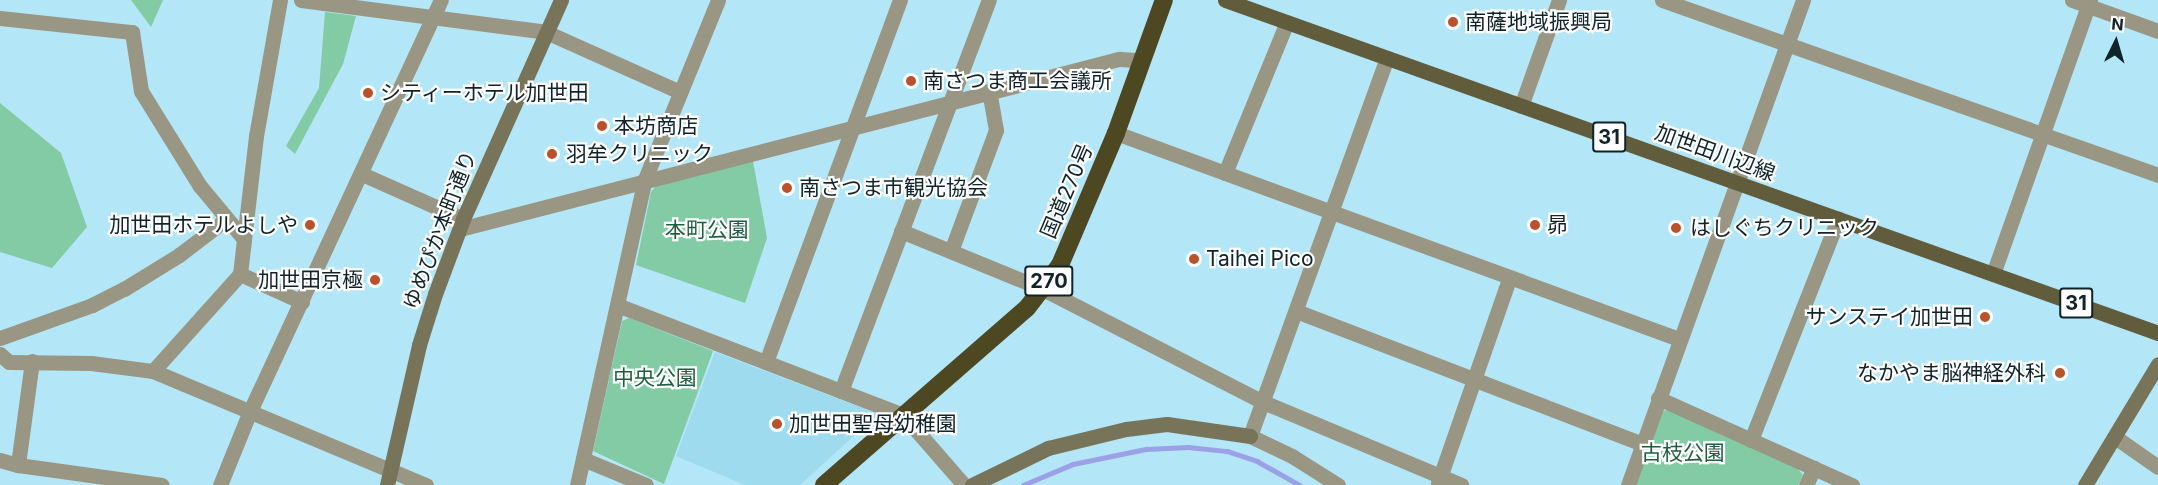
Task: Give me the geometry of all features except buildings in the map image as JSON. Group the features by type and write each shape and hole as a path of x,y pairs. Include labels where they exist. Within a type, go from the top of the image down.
{"highway":[{"name":"国道270号","path":"824,485 989,342 1043,289 1074,237 1116,133 1164,0"}],"main road":[{"name":"加世田川辺線","path":"1225,0 2158,333"}],"street":[{"path":"153,371 240,273 280,0"},
{"path":"301,0 546,32 680,92"},
{"path":"220,485 249,411 362,174 441,0"},
{"name":"ゆめぴか本町通り","path":"387,485 419,345 461,224 561,0"},
{"path":"577,485 645,179 718,0"},
{"path":"766,362 850,129 900,0"},
{"path":"841,391 948,103 989,0"},
{"path":"1521,106 1559,0"},
{"path":"1662,0 2158,175"},
{"path":"1628,485 1803,0"},
{"path":"2072,0 2089,3 2158,31"},
{"path":"1993,274 2089,3"},
{"path":"0,18 132,32 141,91 164,133 225,220 244,239"},
{"path":"1225,173 1287,22"},
{"path":"362,174 461,224 850,129 1119,58 1141,60"},
{"path":"1250,436 1387,58"},
{"path":"951,251 996,130 989,91"},
{"path":"1116,133 1509,279 1679,339"},
{"path":"1751,440 1838,219"},
{"path":"0,338 113,294 180,255 225,220"},
{"path":"901,231 1043,289 1263,402 1439,480 1461,485"},
{"path":"240,273 302,302"},
{"path":"1439,480 1509,279"},
{"path":"617,305 903,415 964,485"},
{"path":"1296,311 1643,444"},
{"path":"4,360 116,365 153,371 426,485"},
{"path":"18,465 32,361"},
{"path":"2085,485 2158,364"},
{"path":"1658,398 1852,485"},
{"path":"972,485 1048,448 1126,429 1167,424 1250,436 1292,456 1338,485"},
{"path":"2115,437 2158,467"},
{"path":"583,459 646,485"},
{"path":"0,460 18,465 162,485"},
{"path":"1806,485 1814,468"}],"shaded area":[{"name":"加世田聖母幼稚園","path":"715,352 878,414 800,485 745,485 676,456"}],"green space":[{"path":"131,0 163,0 151,27"},
{"path":"325,12 356,16 343,64 295,154 286,146 319,88"},
{"path":"0,103 61,153 87,227 52,268 0,252"},
{"name":"本町公園","path":"753,161 767,238 745,303 636,265 651,192 656,186"},
{"name":"中央公園","path":"629,318 713,351 664,484 593,451 622,321"},
{"name":"古枝公園","path":"1670,410 1798,469 1803,475 1798,485 1636,485 1662,411"}],"waterway":[{"path":"1023,485 1073,464 1146,449 1188,447 1227,451 1257,461 1300,485"}],"place":[{"name":"南薩地域振興局","path":"1453,22"},
{"name":"南さつま商工会議所","path":"911,81"},
{"name":"シティーホテル加世田","path":"368,93"},
{"name":"本坊商店","path":"602,126"},
{"name":"羽牟クリニック","path":"552,154"},
{"name":"南さつま市観光協会","path":"787,188"},
{"name":"加世田ホテルよしや","path":"310,225"},
{"name":"昴","path":"1535,225"},
{"name":"はしぐちクリニック","path":"1676,228"},
{"name":"Taihei Pico","path":"1194,259"},
{"name":"加世田京極","path":"375,280"},
{"name":"サンステイ加世田","path":"1985,317"},
{"name":"なかやま脳神経外科","path":"2060,373"},
{"name":"加世田聖母幼稚園","path":"777,424"}]}
